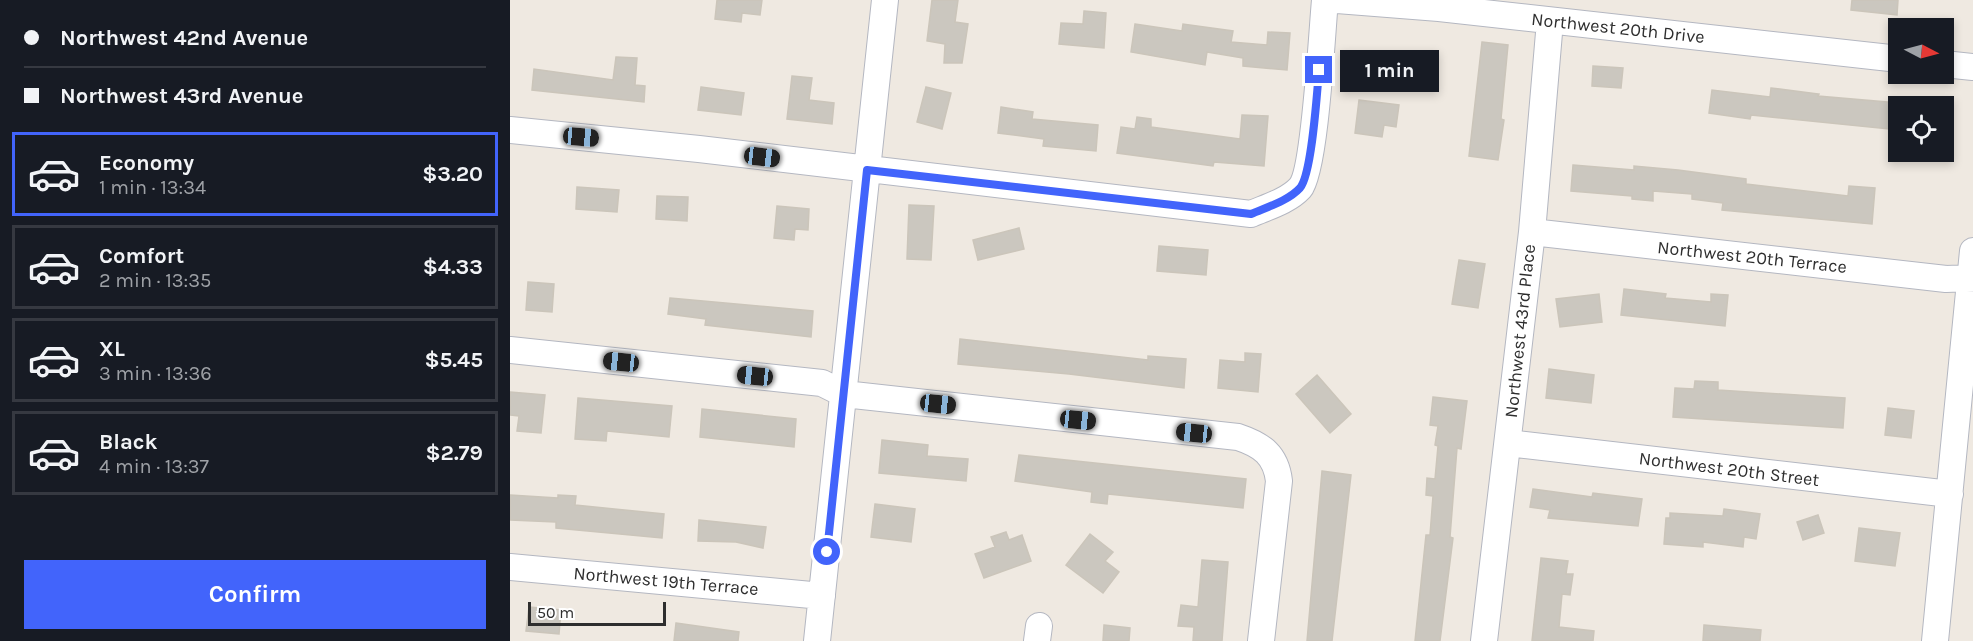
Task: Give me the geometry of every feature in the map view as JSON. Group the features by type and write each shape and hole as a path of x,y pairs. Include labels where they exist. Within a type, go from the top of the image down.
{"street":[{"path":"817,641 885,0"},
{"path":"510,130 1251,214 1285,199 1301,187 1313,139 1325,0"},
{"name":"Northwest 20th Drive","path":"1336,0 1888,58"},
{"name":"Northwest 43rd Place","path":"1484,641 1532,232 1550,21"},
{"path":"1954,65 1973,67"},
{"name":"Northwest 20th Terrace","path":"1532,232 1947,279 1972,278"},
{"path":"1935,641 1973,251"},
{"path":"510,350 822,382 844,394 1239,437 1257,443 1271,455 1279,480 1262,641"},
{"name":"Northwest 20th Street","path":"1508,443 1950,494"},
{"name":"Northwest 19th Terrace","path":"510,567 822,596"}],"building":[{"path":"717,0 762,0 760,15 742,13 741,22 715,19"},
{"path":"932,0 958,0 955,22 968,24 962,63 944,63 945,44 927,41"},
{"path":"1852,0 1898,0 1897,15 1851,10"},
{"path":"1084,11 1106,13 1104,48 1059,44 1061,23 1083,24"},
{"path":"1135,24 1182,31 1183,24 1233,31 1231,42 1267,45 1268,32 1290,33 1287,70 1243,66 1243,58 1207,52 1205,65 1131,52"},
{"path":"1482,42 1508,45 1501,119 1504,120 1498,160 1469,156"},
{"path":"616,57 637,58 635,85 645,86 644,102 532,90 534,69 613,80"},
{"path":"1593,66 1623,68 1621,88 1592,86"},
{"path":"792,76 812,78 809,100 834,103 832,124 787,119"},
{"path":"701,87 744,93 741,115 698,110"},
{"path":"926,87 951,93 942,129 917,122"},
{"path":"1771,88 1819,94 1818,96 1888,102 1888,129 1751,115 1750,119 1709,113 1712,90 1770,97"},
{"path":"1359,100 1399,105 1396,127 1384,125 1382,137 1355,133"},
{"path":"1001,107 1033,112 1032,119 1098,125 1096,151 1043,146 1044,139 998,133"},
{"path":"1242,115 1268,116 1264,166 1214,162 1213,166 1117,153 1121,127 1135,129 1137,117 1151,119 1151,127 1240,139"},
{"path":"1573,165 1634,170 1634,166 1678,170 1746,179 1746,184 1848,196 1849,186 1875,188 1872,224 1722,210 1723,203 1692,199 1692,194 1653,191 1653,201 1632,199 1632,196 1571,191"},
{"path":"577,187 619,190 617,212 576,209"},
{"path":"657,196 688,197 687,221 656,219"},
{"path":"909,205 934,206 931,260 907,259"},
{"path":"777,206 809,209 808,230 795,229 794,240 774,238"},
{"path":"1019,228 1024,249 978,260 973,240"},
{"path":"1159,246 1208,250 1206,275 1157,271"},
{"path":"1459,260 1485,264 1478,308 1452,304"},
{"path":"528,282 554,284 552,312 526,310"},
{"path":"1624,289 1666,294 1665,298 1711,302 1711,294 1728,295 1725,326 1621,315"},
{"path":"1599,294 1602,322 1560,327 1556,299"},
{"path":"670,298 813,311 811,337 705,325 706,319 668,314"},
{"path":"960,339 1148,360 1148,356 1186,359 1184,388 958,364"},
{"path":"1245,353 1261,354 1258,392 1218,388 1220,360 1245,362"},
{"path":"1549,369 1594,375 1591,403 1546,398"},
{"path":"1317,375 1351,414 1330,433 1296,394"},
{"path":"1695,381 1718,382 1718,390 1845,398 1843,428 1673,417 1675,388 1694,389"},
{"path":"510,392 545,395 541,433 517,431 519,416 510,415"},
{"path":"1433,397 1467,401 1461,449 1457,448 1450,537 1453,538 1440,641 1415,641 1426,535 1430,535 1433,496 1426,495 1427,478 1435,479 1438,446 1435,445 1438,426 1430,425"},
{"path":"578,398 672,406 669,437 607,431 606,441 575,439"},
{"path":"1888,408 1914,411 1911,438 1885,435"},
{"path":"702,409 796,419 794,447 700,437"},
{"path":"882,440 928,445 927,456 968,459 966,481 879,473"},
{"path":"1019,455 1246,479 1243,508 1108,494 1107,504 1091,502 1092,492 1015,481"},
{"path":"1322,471 1351,475 1332,641 1307,641"},
{"path":"1533,489 1592,497 1593,493 1642,499 1638,526 1548,518 1550,510 1530,507"},
{"path":"510,495 558,498 558,495 576,496 575,505 664,514 662,538 556,528 556,522 510,520"},
{"path":"875,504 915,509 911,542 871,537"},
{"path":"1724,509 1760,514 1756,539 1744,537 1743,547 1703,542 1703,547 1664,544 1666,518 1670,518 1670,513 1723,516"},
{"path":"1818,515 1824,533 1803,540 1797,522"},
{"path":"699,520 766,527 763,548 736,542 698,541"},
{"path":"1859,528 1900,533 1895,566 1855,561"},
{"path":"1006,532 1009,540 1022,535 1031,561 984,578 975,554 995,547 991,537"},
{"path":"1090,534 1113,552 1105,561 1119,572 1103,593 1066,565"},
{"path":"1541,558 1568,561 1566,574 1573,574 1570,595 1562,594 1559,627 1594,631 1593,641 1532,641"},
{"path":"1202,560 1228,562 1222,641 1193,641 1194,627 1178,626 1181,605 1198,607"},
{"path":"529,607 561,610 559,634 526,631"},
{"path":"676,623 739,632 738,641 674,641"},
{"path":"1104,625 1130,628 1129,641 1103,641"},
{"path":"1704,625 1761,630 1760,641 1703,641"}],"route":[{"path":"827,552 867,170 1251,214 1285,199 1301,187 1313,139 1319,70"}]}
